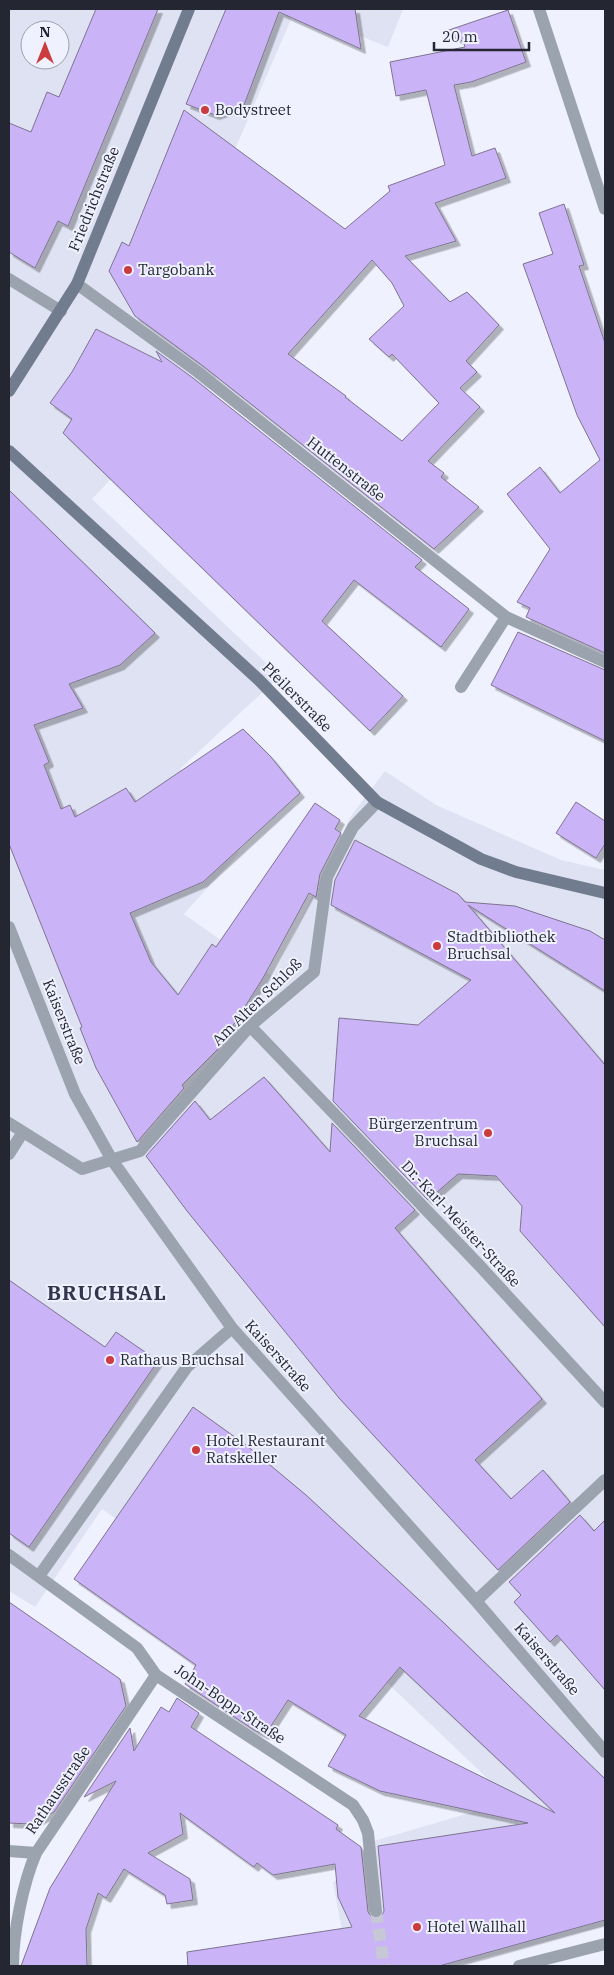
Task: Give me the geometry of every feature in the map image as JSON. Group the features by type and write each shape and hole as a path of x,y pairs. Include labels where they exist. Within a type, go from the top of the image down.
{"main road":[{"name":"Friedrichstraße","path":"9,391 77,284 189,9"},
{"name":"Pfeilerstraße","path":"9,451 259,680 377,802 481,859 516,872 605,893"}],"street":[{"path":"539,9 605,209"},
{"path":"9,279 60,311"},
{"name":"Huttenstraße","path":"77,284 198,372 506,617 605,662"},
{"path":"461,687 506,617"},
{"name":"Am Alten Schloß","path":"9,1123 82,1169 140,1151 250,1026 314,972 327,877 353,827 377,802"},
{"name":"Kaiserstraße","path":"9,927 75,1094 112,1160 232,1328 476,1601 605,1752"},
{"name":"Dr.-Karl-Meister-Straße","path":"250,1026 479,1265 605,1402"},
{"path":"9,1154 23,1132"},
{"path":"39,1576 187,1366 232,1328"},
{"path":"476,1601 605,1480"},
{"name":"John-Bopp-Straße","path":"9,1555 137,1648 156,1675 353,1805 363,1820 368,1833 376,1911"},
{"name":"Rathausstraße","path":"13,1966 28,1869 36,1853 156,1675"},
{"path":"9,1851 36,1853"},
{"path":"519,1966 605,1944"}],"shaded area":[{"path":"9,9 403,9 388,47 295,10 188,258 260,317 206,391 162,358 119,408 147,441 92,499 280,676 180,769 239,853 184,914 273,977 351,816 385,771 436,805 561,860 605,870 605,1926 453,1966 349,1966 333,1883 374,1841 511,1801 201,1505 165,1553 102,1509 35,1607 9,1591"}],"building":[{"path":"96,9 158,9 68,226 58,221 35,268 9,252 9,123 31,132 47,92 59,97"},
{"path":"226,9 355,9 361,49 279,12 244,105 215,115 186,104"},
{"path":"508,10 526,62 471,82 454,85 472,156 495,148 506,178 435,203 456,241 405,256 450,302 467,292 499,325 466,361 477,372 460,388 480,407 428,461 444,473 441,477 479,507 434,549 203,366 135,316 109,271 122,242 129,246 184,110 345,229 390,191 388,186 445,165 426,90 396,96 390,62 465,47 463,41 443,32","holes":["372,260 392,283 404,306 369,339 389,357 392,354 439,403 402,441 346,396 288,354"]},
{"path":"564,204 584,265 579,266 605,343 605,653 526,617 530,608 517,602 550,549 507,494 540,467 560,493 600,460 577,415 523,264 553,254 539,213"},
{"path":"96,329 162,362 156,351 193,378 422,560 415,567 469,609 441,647 354,580 322,621 403,696 370,731 63,433 72,419 50,403 72,372"},
{"path":"9,490 155,633 120,665 69,684 83,708 34,725 49,762 44,765 61,809 70,805 75,817 126,788 135,802 243,729 271,757 300,793 203,882 130,913 151,962 178,995 212,944 216,947 315,803 340,820 335,829 341,833 320,874 316,897 309,893 263,978 219,1048 182,1085 184,1088 137,1142 96,1068 80,1028 82,1027 9,844"},
{"path":"518,632 605,670 605,741 491,685"},
{"path":"576,802 605,821 605,844 596,858 556,833"},
{"name":"Bürgerzentrum Bruchsal","path":"355,840 458,894 465,902 515,906 590,931 605,940 605,991 468,905 605,1065 605,1327 520,1231 522,1206 496,1176 458,1174 428,1200 333,1101 339,1018 418,1025 471,980 331,905 335,880"},
{"path":"264,1077 330,1152 332,1123 415,1210 395,1228 542,1399 475,1460 511,1499 543,1470 570,1502 498,1570 339,1398 187,1211 146,1156 195,1101 210,1120"},
{"path":"9,1280 105,1347 116,1332 158,1361 29,1547 9,1533"},
{"path":"193,1407 246,1445 306,1495 445,1624 605,1779 605,1920 439,1966 188,1966 187,1952 352,1927 338,1897 335,1864 273,1875 257,1863 254,1867 180,1813 183,1834 148,1853 190,1879 193,1900 167,1904 165,1895 124,1869 106,1898 98,1893 86,1929 87,1966 21,1966 50,1888 116,1781 84,1797 130,1728 134,1751 161,1707 169,1712 177,1698 199,1713 191,1727 338,1825 336,1829 361,1847 368,1912 373,1919 381,1917 384,1911 378,1846 528,1823 380,1791 328,1766 346,1735 288,1700 265,1735 254,1730 185,1684 196,1665 74,1579","holes":["400,1667 555,1813 359,1716"]},
{"path":"580,1515 594,1531 605,1520 605,1690 557,1635 550,1642 514,1602 521,1595 509,1582"},
{"path":"9,1602 120,1679 126,1706 54,1812 31,1824 9,1823"}],"tunnel":[{"path":"376,1911 384,1966"}],"place":[{"name":"Bodystreet","path":"205,110"},
{"name":"Targobank","path":"128,270"},
{"name":"Stadtbibliothek Bruchsal","path":"437,946"},
{"name":"Bürgerzentrum Bruchsal","path":"488,1133"},
{"name":"Rathaus Bruchsal","path":"110,1360"},
{"name":"Hotel Restaurant Ratskeller","path":"196,1450"},
{"name":"Hotel Wallhall","path":"417,1927"}],"district":[{"name":"BRUCHSAL","path":"107,1293"}]}
